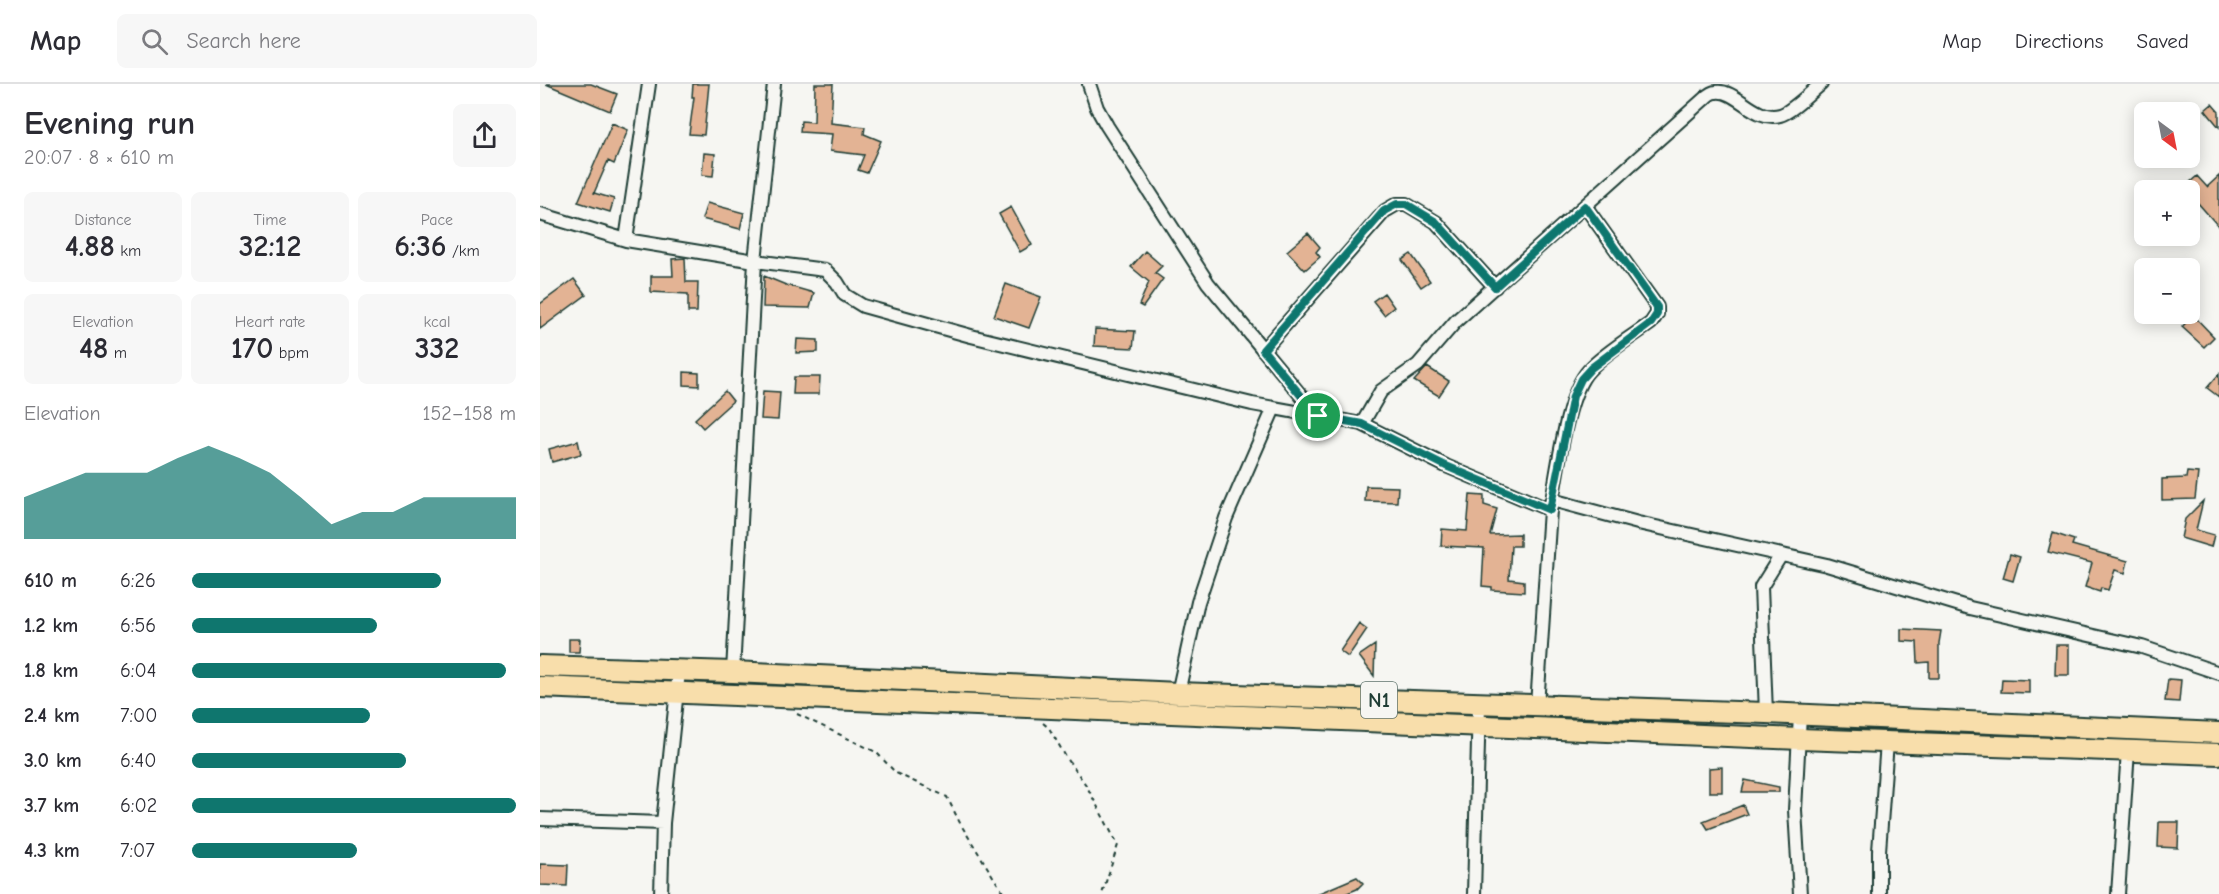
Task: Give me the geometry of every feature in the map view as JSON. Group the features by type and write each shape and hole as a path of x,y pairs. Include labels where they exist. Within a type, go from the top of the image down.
{"highway":[{"name":"N1","path":"540,666 733,672 1178,693 1766,713 2219,733"},
{"name":"N1","path":"540,687 1020,708 2219,754"}],"street":[{"path":"626,240 649,84"},
{"path":"733,672 755,261 774,84"},
{"path":"1089,84 1107,126 1208,283 1318,416"},
{"path":"1362,424 1381,391 1418,365 1456,321 1704,99 1715,92 1727,93 1748,108 1768,116 1782,115 1821,84"},
{"path":"1263,350 1384,211 1397,204 1406,204 1436,222 1495,287"},
{"path":"1537,706 1551,505 1573,396 1581,379 1591,368 1651,323 1657,314 1657,307 1585,206"},
{"path":"540,213 626,240 825,270 837,282 845,295 863,306 971,336 1274,408 1362,424 1446,466 1551,505 1827,565 1970,608 2142,647 2219,673"},
{"path":"1178,693 1198,602 1226,518 1274,408"},
{"path":"1766,713 1761,587 1781,555"},
{"path":"661,894 663,823 679,671"},
{"path":"1474,894 1479,704"},
{"path":"1800,715 1795,810 1800,894"},
{"path":"1879,894 1887,742"},
{"path":"2118,894 2128,751"},
{"path":"540,819 663,823"}],"path":[{"path":"1020,708 1049,728 1086,785 1118,845 1102,894"},
{"path":"798,714 876,752 896,773 946,797 1004,894"}],"building":[{"path":"546,84 591,84 617,94 610,111"},
{"path":"693,84 709,84 704,135 689,134 694,97 692,97"},
{"path":"815,84 833,84 831,123 865,127 864,134 881,141 867,173 858,170 864,155 830,151 832,134 800,132 801,121 814,122"},
{"path":"2212,104 2219,112 2219,127 2205,110"},
{"path":"612,123 628,130 614,164 608,161 594,193 614,199 610,212 578,202"},
{"path":"704,153 715,154 713,176 702,175"},
{"path":"2197,176 2207,187 2219,176 2219,227 2200,205 2200,180 2192,180"},
{"path":"707,203 744,213 740,229 702,219"},
{"path":"1011,207 1032,245 1020,252 999,214"},
{"path":"1308,233 1320,247 1316,252 1320,257 1305,270 1287,251"},
{"path":"1145,251 1162,266 1155,273 1163,279 1143,307 1139,305 1149,282 1131,267"},
{"path":"1411,254 1430,281 1421,287 1402,260"},
{"path":"685,258 686,282 698,282 697,312 688,312 688,294 651,292 651,276 673,276 672,259"},
{"path":"764,276 814,293 810,308 763,307"},
{"path":"574,279 586,295 540,329 540,304"},
{"path":"1006,284 1041,297 1029,328 994,316"},
{"path":"1384,293 1394,307 1384,315 1373,301"},
{"path":"2200,322 2214,337 2204,347 2182,327 2185,324"},
{"path":"1095,329 1135,331 1133,348 1094,346"},
{"path":"797,339 818,340 818,352 796,353"},
{"path":"1427,367 1449,381 1439,396 1414,381"},
{"path":"684,372 699,373 699,386 684,385"},
{"path":"2219,374 2219,397 2207,388"},
{"path":"794,377 820,377 819,394 793,394"},
{"path":"725,391 733,401 703,428 695,419"},
{"path":"763,391 780,392 778,420 761,419"},
{"path":"578,441 581,454 552,462 549,449"},
{"path":"2187,472 2198,473 2195,499 2162,500 2162,479 2186,478"},
{"path":"1366,486 1398,487 1397,502 1365,501"},
{"path":"1470,495 1484,496 1484,505 1497,509 1490,535 1520,534 1520,546 1511,546 1509,579 1524,581 1524,592 1492,590 1492,587 1482,586 1484,548 1441,546 1442,529 1467,531"},
{"path":"2203,501 2196,530 2214,535 2211,547 2181,538 2185,519"},
{"path":"2053,533 2074,540 2072,545 2128,561 2125,573 2115,570 2108,590 2101,588 2100,592 2085,587 2092,563 2048,552"},
{"path":"2010,554 2020,557 2013,581 2003,578"},
{"path":"1359,623 1367,629 1348,657 1340,651"},
{"path":"1901,629 1941,631 1939,678 1929,678 1929,662 1918,663 1917,642 1901,641"},
{"path":"569,639 580,639 579,652 569,652"},
{"path":"1375,645 1374,676 1359,656"},
{"path":"2056,645 2069,645 2069,675 2055,675"},
{"path":"2002,679 2029,680 2029,693 2001,692"},
{"path":"2168,679 2181,680 2179,702 2165,701"},
{"path":"1722,767 1722,792 1709,792 1709,768"},
{"path":"1745,780 1779,787 1779,792 1742,792"},
{"path":"1743,805 1747,814 1708,829 1703,821"},
{"path":"2159,822 2179,822 2178,848 2158,847"},
{"path":"540,864 568,865 567,886 540,885"},
{"path":"1357,877 1363,883 1357,889 1345,894 1317,894"}],"route":[{"path":"1397,204 1406,204 1436,222 1495,287 1585,206 1657,307 1657,314 1651,323 1591,368 1581,379 1573,396 1550,510 1446,466 1362,424 1318,416 1263,350 1384,211 1397,204"}]}
